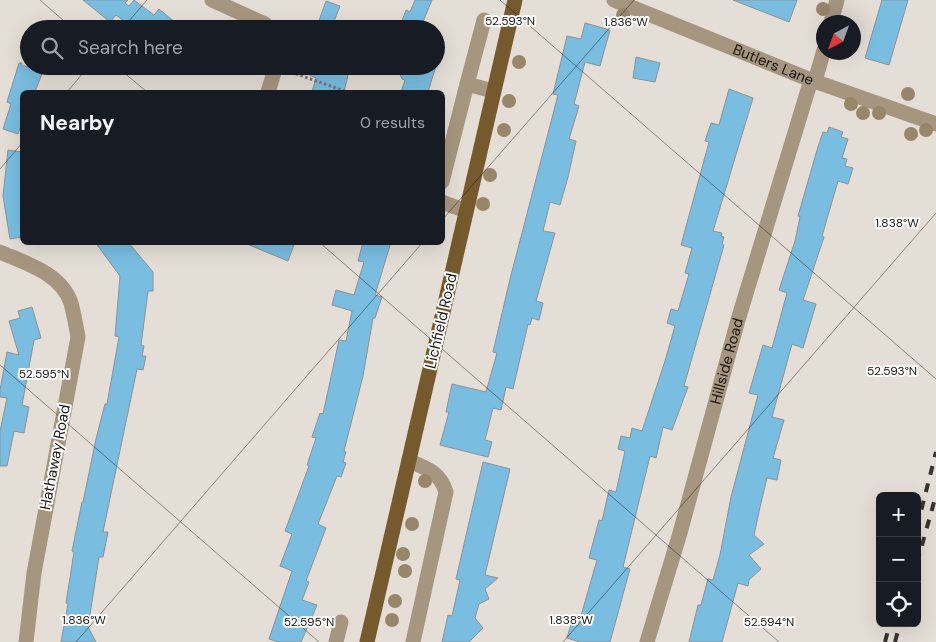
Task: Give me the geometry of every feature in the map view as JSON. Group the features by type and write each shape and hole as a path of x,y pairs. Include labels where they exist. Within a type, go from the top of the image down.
{"main road":[{"name":"Lichfield Road","path":"367,642 515,0"}],"street":[{"path":"212,0 255,20"},
{"name":"Butlers Lane","path":"614,0 813,81 936,124"},
{"path":"833,15 837,0"},
{"path":"445,170 484,20"},
{"name":"Hillside Road","path":"646,642 680,533 738,320 820,60"},
{"path":"269,90 277,75"},
{"path":"467,84 493,91"},
{"path":"445,203 466,211"},
{"name":"Hathaway Road","path":"0,252 43,271 58,284 70,300 78,337 34,573 26,642"},
{"path":"409,460 433,471 443,481 446,492 412,642"},
{"path":"336,642 341,622"}],"path":[{"path":"300,75 342,90"}],"building":[{"path":"83,0 128,0 125,3 129,6 134,0 154,15 159,9 172,20 122,20 116,15 112,20 108,20"},
{"path":"415,0 432,0 424,20 402,20 406,10 410,12"},
{"path":"733,0 797,0 789,22"},
{"path":"882,0 908,0 889,65 865,58"},
{"path":"326,1 340,6 335,20 319,20"},
{"path":"585,23 610,30 600,66 585,62 574,104 579,106 569,139 576,141 568,177 560,205 550,202 543,231 555,233 536,301 543,303 539,320 532,318 530,325 528,324 513,389 506,387 501,410 493,408 485,440 492,442 488,457 440,445 449,412 446,412 452,384 486,392 497,353 493,352 510,279 558,95 553,94 567,36 581,39"},
{"path":"636,57 660,63 655,82 633,78"},
{"path":"19,63 20,75 42,75 36,90 20,90 20,128 18,134 3,129 11,104 7,102"},
{"path":"310,75 348,75 344,90 313,90 316,78"},
{"path":"400,75 433,75 429,90 402,90 405,80"},
{"path":"729,89 753,98 713,231 722,233 721,236 724,237 722,244 724,245 684,386 688,387 672,430 663,427 656,458 650,456 623,567 630,569 610,642 580,642 567,638 571,624 578,626 597,560 589,558 599,520 602,521 609,490 616,492 625,451 618,449 621,436 630,438 632,428 642,431 665,361 675,326 667,323 671,309 678,311 689,274 685,273 692,248 681,245 709,142 705,141 711,123 719,125"},
{"path":"829,127 843,132 841,137 848,139 842,158 847,159 845,166 853,168 848,184 838,181 822,236 824,237 803,300 816,304 803,348 792,344 772,417 784,420 773,458 781,460 777,480 767,478 754,535 764,544 749,555 761,569 749,580 748,586 738,583 722,642 689,642 698,605 701,605 708,579 713,580 720,555 731,497 758,395 749,393 763,345 772,348 787,293 779,290 795,241 800,217 798,216 823,132 827,133"},
{"path":"8,150 20,152 20,237 10,239 3,196"},
{"path":"97,245 130,245 153,272 153,291 148,291 141,345 144,346 142,356 146,356 143,370 137,369 103,532 108,532 103,557 99,557 88,627 96,642 61,642 68,604 66,603 74,552 72,551 96,439 105,404 107,404 119,337 115,336 120,276"},
{"path":"249,245 294,245 288,261"},
{"path":"362,245 390,245 375,295 382,297 375,318 373,318 363,376 344,451 346,452 343,462 346,463 341,477 337,476 318,524 326,528 306,581 309,582 302,600 317,605 301,642 278,642 269,639 292,571 280,566 292,534 285,531 309,466 307,465 316,438 312,437 320,413 323,414 339,340 346,341 352,311 332,305 336,290 354,295 364,262 358,261"},
{"path":"32,307 41,338 34,340 22,405 29,407 24,433 14,431 7,466 0,466 0,431 7,398 0,397 0,390 7,352 19,355 9,321 20,318 18,311"},
{"path":"483,462 510,469 485,575 498,578 485,589 489,599 479,604 475,618 483,628 469,642 442,642 448,615 452,616 460,580 456,579"}],"railway":[{"path":"921,511 936,452"},
{"path":"921,549 936,495"},
{"path":"885,642 889,627"},
{"path":"895,642 899,627"}]}
